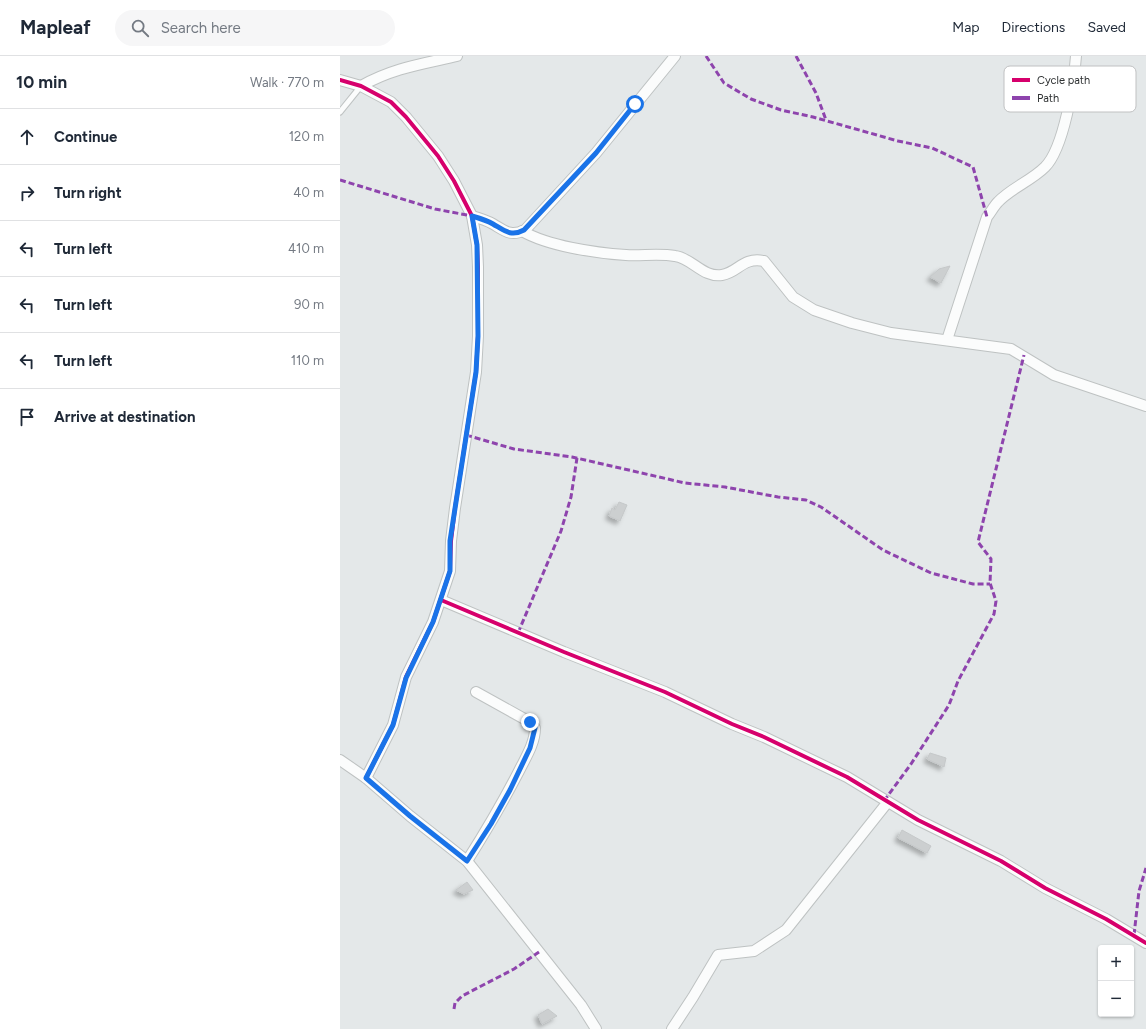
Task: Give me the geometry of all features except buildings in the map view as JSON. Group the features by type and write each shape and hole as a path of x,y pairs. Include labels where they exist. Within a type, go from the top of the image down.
{"street":[{"path":"361,86 378,76 407,66 457,56"},
{"path":"472,216 484,220 509,233 515,234 522,231 536,219 596,153 675,56"},
{"path":"1075,66 1076,56"},
{"path":"340,80 361,86 391,102 406,117 454,180 472,216 477,245 478,336 476,372 454,515 450,571 433,622 406,678 390,731 366,778"},
{"path":"947,340 987,217 998,202 1044,168 1055,154 1067,112"},
{"path":"522,231 531,237 559,245 624,255 675,256 684,258 708,273 714,275 722,275 731,272 750,260 764,261 793,297 814,310 852,323 891,333 1012,349 1054,375 1146,406"},
{"path":"441,600 564,652 665,692 847,777 887,803 1001,861 1045,888 1106,919 1146,943"},
{"path":"467,861 502,803 530,748 535,734 535,728 530,722 476,692"},
{"path":"340,760 366,778 392,802 467,861 581,1005 596,1029"},
{"path":"672,1029 694,998 718,955 754,951 786,930 887,803"}],"lane":[{"path":"340,112 361,86"}],"marked path":[{"path":"706,56 724,83 751,99 781,110 813,117 898,141 932,148 973,167 987,217"},
{"path":"796,56 816,93 826,120"},
{"path":"340,180 435,209 472,216"},
{"path":"884,801 911,764 949,705 958,681 994,614 996,601 990,583 991,559 978,542 1024,355"},
{"path":"466,435 514,449 572,457 685,483 725,487 778,497 806,500 821,507 883,550 931,573 973,584 990,584"},
{"path":"518,633 561,531 571,497 577,458"},
{"path":"1134,935 1139,891 1146,868"},
{"path":"454,1009 455,1003 462,996 514,969 539,952"}],"cycle path":[{"path":"340,80 361,86 391,102 406,117 438,156 454,181 472,216 477,245 478,267 478,336 476,372 455,508 451,541 450,571 433,622 406,677 393,725 366,778"},
{"path":"441,600 564,652 665,692 847,777 918,820 1001,861 1045,888 1106,919 1146,943"}],"route":[{"path":"530,722 535,728 535,734 530,748 510,790 491,824 467,861 386,797 366,778 393,725 406,678 433,622 446,587 450,571 450,541 476,372 479,295 477,245 472,216 493,224 509,233 515,234 524,230 536,219 596,153 635,104"}]}
